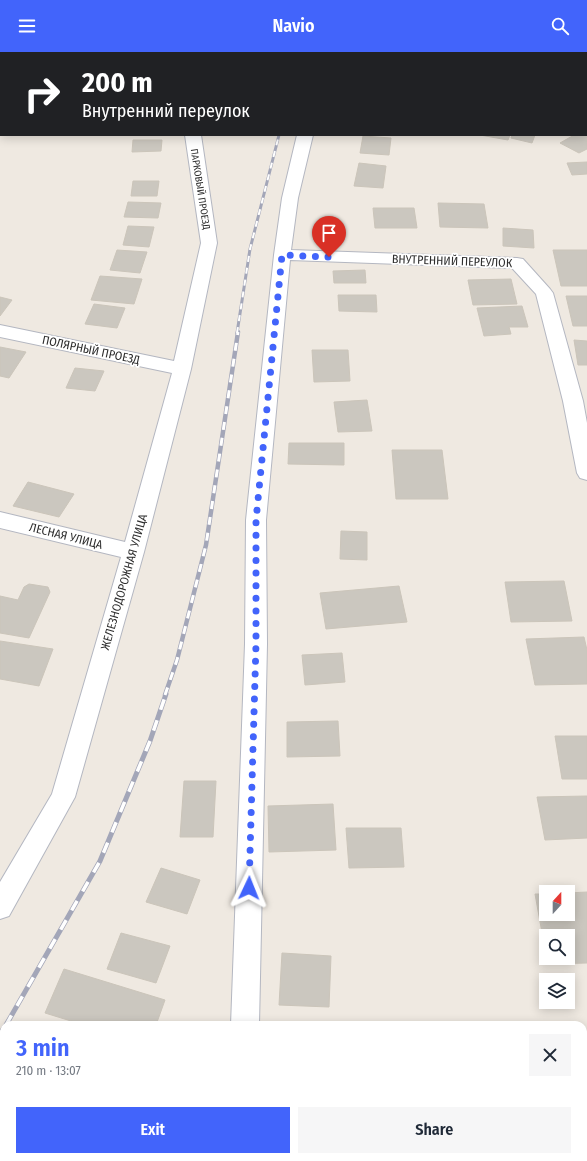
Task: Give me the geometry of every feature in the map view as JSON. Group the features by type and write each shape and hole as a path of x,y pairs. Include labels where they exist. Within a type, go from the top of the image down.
{"street":[{"name":"ПАРКОВЫЙ ПРОЕЗД","path":"193,136 209,243"},
{"path":"245,1021 256,644 256,520 282,255 290,198 305,136"},
{"name":"ЖЕЛЕЗНОДОРОЖНАЯ УЛИЦА","path":"0,907 63,796 133,552 182,369 209,243"},
{"name":"ВНУТРЕННИЙ ПЕРЕУЛОК","path":"282,255 517,263 544,293 573,401 587,473"},
{"name":"ПОЛЯРНЫЙ ПРОЕЗД","path":"0,331 182,369"},
{"name":"ЛЕСНАЯ УЛИЦА","path":"0,520 133,552"}],"building":[{"path":"363,136 391,138 389,155 360,153"},
{"path":"486,136 510,136 508,140"},
{"path":"512,136 535,136 532,143 511,138"},
{"path":"572,136 587,136 587,149 579,153 560,143"},
{"path":"133,140 162,140 161,151 132,152"},
{"path":"587,162 587,174 572,175 567,163"},
{"path":"359,163 386,166 383,188 354,186"},
{"path":"133,181 159,181 157,196 131,196"},
{"path":"128,202 161,203 158,218 124,217"},
{"path":"438,203 484,204 488,228 440,227"},
{"path":"373,208 414,208 417,228 375,228"},
{"path":"128,226 154,227 149,247 123,245"},
{"path":"503,228 533,230 534,248 503,246"},
{"path":"117,250 147,252 140,273 110,270"},
{"path":"553,250 587,250 587,286 561,286"},
{"path":"365,270 366,283 334,283 333,271"},
{"path":"100,276 142,279 134,304 91,300"},
{"path":"511,279 517,304 473,305 468,280"},
{"path":"338,295 376,295 377,312 339,311"},
{"path":"566,296 587,296 587,326 573,326"},
{"path":"0,297 12,300 0,316"},
{"path":"94,304 125,308 117,328 85,324"},
{"path":"522,306 528,327 509,327 511,334 484,336 477,308"},
{"path":"574,340 587,341 587,365 578,365"},
{"path":"0,347 26,352 9,378 0,376"},
{"path":"312,350 348,350 350,381 314,382"},
{"path":"75,368 104,371 95,391 66,388"},
{"path":"367,400 372,431 338,432 334,402"},
{"path":"289,443 344,443 344,465 288,464"},
{"path":"392,450 442,450 448,499 396,499"},
{"path":"28,482 74,494 59,517 13,506"},
{"path":"341,531 367,532 367,560 340,559"},
{"path":"564,581 572,621 511,622 505,582"},
{"path":"29,584 48,587 50,592 29,638 0,633 0,596 18,600 24,587"},
{"path":"399,586 407,622 326,629 320,593"},
{"path":"584,637 587,650 587,684 535,685 526,639"},
{"path":"0,641 53,649 39,686 0,679"},
{"path":"342,653 345,682 305,685 302,655"},
{"path":"338,721 340,756 287,757 287,722"},
{"path":"555,736 587,736 587,779 562,779"},
{"path":"184,781 216,781 213,837 180,837"},
{"path":"587,796 587,838 545,840 537,797"},
{"path":"333,804 336,850 269,852 268,806"},
{"path":"346,828 401,828 404,867 349,868"},
{"path":"161,868 200,880 187,914 146,902"},
{"path":"587,892 587,963 575,963 575,929 541,929 540,921 575,921 575,893"},
{"path":"535,894 539,894 539,916"},
{"path":"121,933 170,946 156,983 107,969"},
{"path":"282,953 331,956 329,1007 279,1005"},
{"path":"64,969 165,1000 157,1021 71,1021 45,1013"}],"railway":[{"path":"237,333 250,249 279,136"},
{"path":"165,695 177,660 206,545 238,332"},
{"path":"8,1021 100,861 150,741 166,694"}],"route":[{"path":"249,888 256,644 256,520 282,255 329,257"}]}
